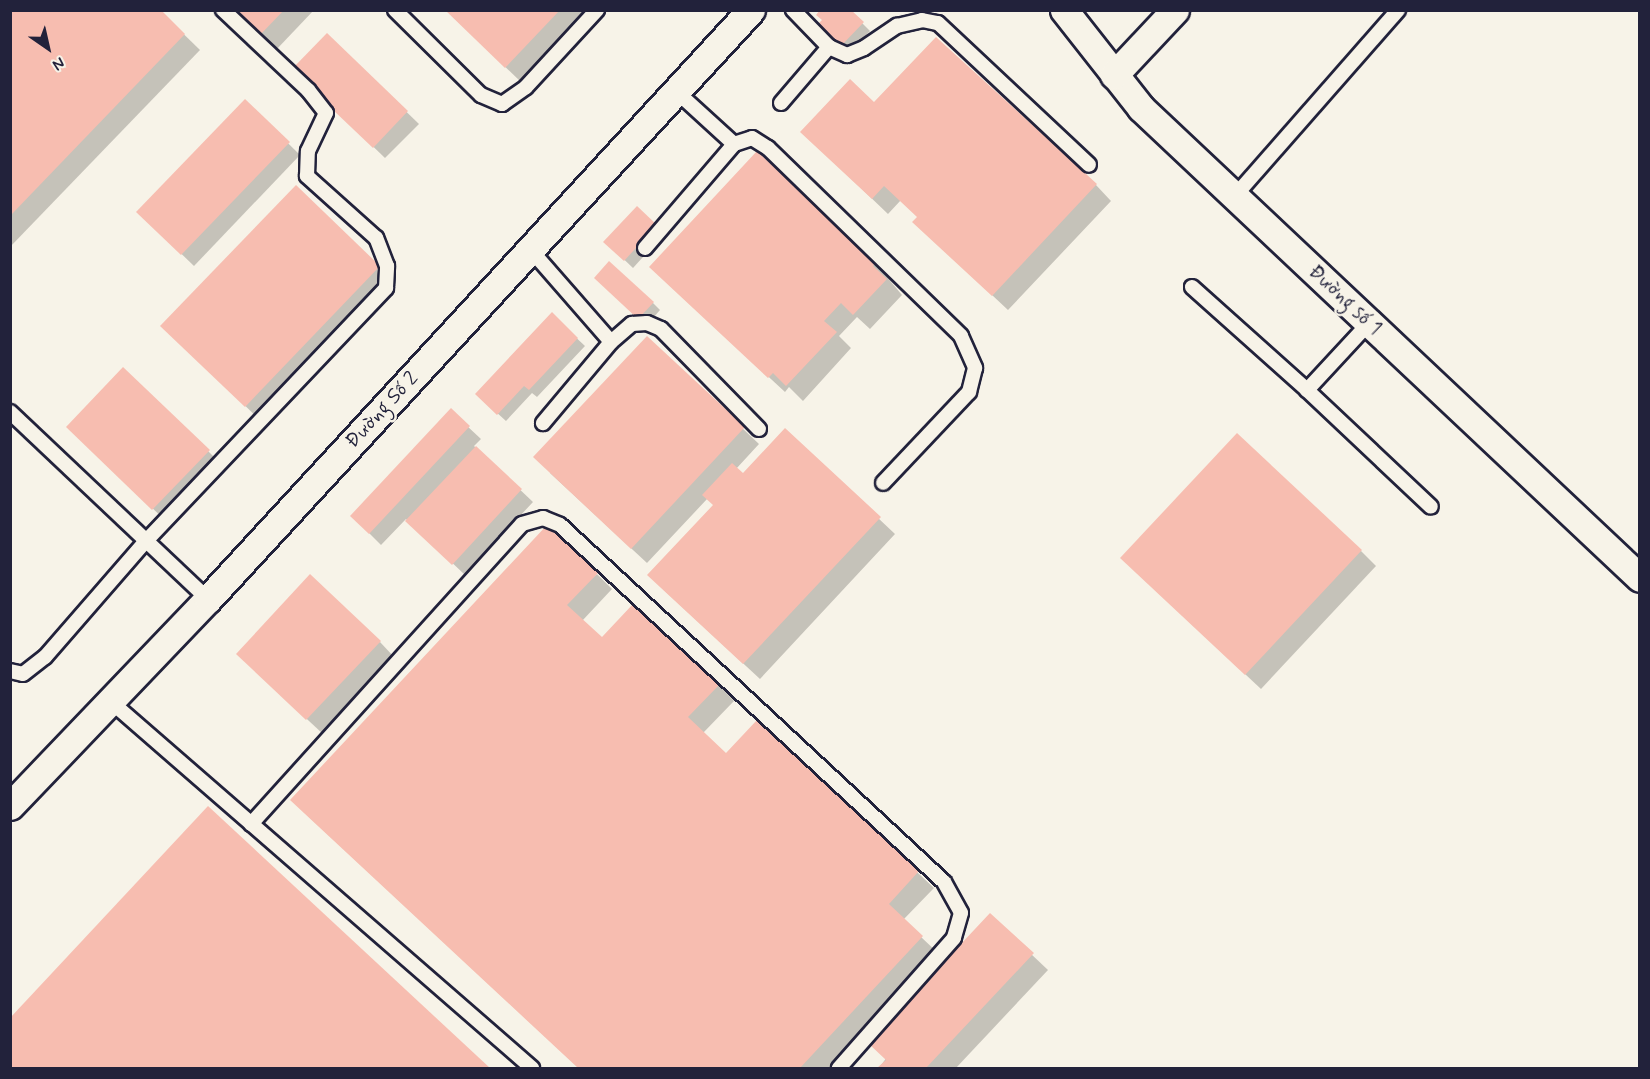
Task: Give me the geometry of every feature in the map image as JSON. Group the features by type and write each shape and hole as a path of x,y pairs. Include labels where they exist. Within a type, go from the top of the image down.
{"street":[{"name":"Đường Số 2","path":"10,806 208,599 751,10"},
{"name":"Đường số 1","path":"1064,10 1140,108 1233,198 1370,322 1640,578"},
{"path":"1114,75 1175,10"}],"lane":[{"path":"10,671 23,674 45,657 146,542 386,288 387,266 376,238 307,176 308,151 326,113 309,90 223,10"},
{"path":"395,10 481,95 502,104 526,87 597,10"},
{"path":"793,10 829,47 847,55 864,48 897,26 922,20 938,23 1089,165"},
{"path":"1233,198 1398,10"},
{"path":"781,103 829,47"},
{"path":"677,92 734,144"},
{"path":"645,248 734,144 752,138 768,148 961,336 975,368 969,392 883,483"},
{"path":"530,249 611,342"},
{"path":"1192,287 1307,390 1431,507"},
{"path":"1307,390 1370,322"},
{"path":"543,423 611,342 632,324 647,323 661,329 759,429"},
{"path":"10,412 208,599"},
{"path":"251,824 522,524 543,518 560,525 944,882 961,913 954,938 838,1068"},
{"path":"109,700 532,1068"}],"building":[{"path":"10,10 161,10 185,34 10,216"},
{"path":"234,10 284,10 260,35"},
{"path":"445,10 560,10 505,68"},
{"path":"820,10 851,10 864,22 839,48 815,27 822,20 816,15"},
{"path":"327,33 408,111 373,148 291,70"},
{"path":"936,37 1097,184 992,296 912,222 917,217 884,186 872,199 800,132 850,79 874,102"},
{"path":"245,99 290,142 181,255 136,212"},
{"path":"757,151 876,262 873,266 887,279 853,315 841,303 824,321 837,332 786,386 773,373 768,378 649,267"},
{"path":"296,185 380,266 245,407 160,326"},
{"path":"637,206 657,225 624,261 603,242"},
{"path":"609,261 654,302 638,319 594,278"},
{"path":"552,312 578,338 529,390 524,386 497,415 475,394"},
{"path":"647,336 745,427 631,549 533,457"},
{"path":"123,367 210,450 152,510 66,427"},
{"path":"451,408 470,426 369,534 350,516"},
{"path":"785,428 881,517 743,664 647,575 713,505 702,495 732,463 743,473"},
{"path":"1237,433 1362,550 1245,675 1120,558"},
{"path":"476,446 522,489 452,565 405,521"},
{"path":"547,525 598,573 567,605 602,637 633,604 720,684 688,717 726,753 757,720 919,871 889,904 923,936 800,1068 578,1068 290,800"},
{"path":"310,574 381,641 306,720 236,654"},
{"path":"208,806 490,1068 10,1068 10,1018"},
{"path":"990,913 1034,953 926,1068 877,1068 886,1060 868,1043"}]}
